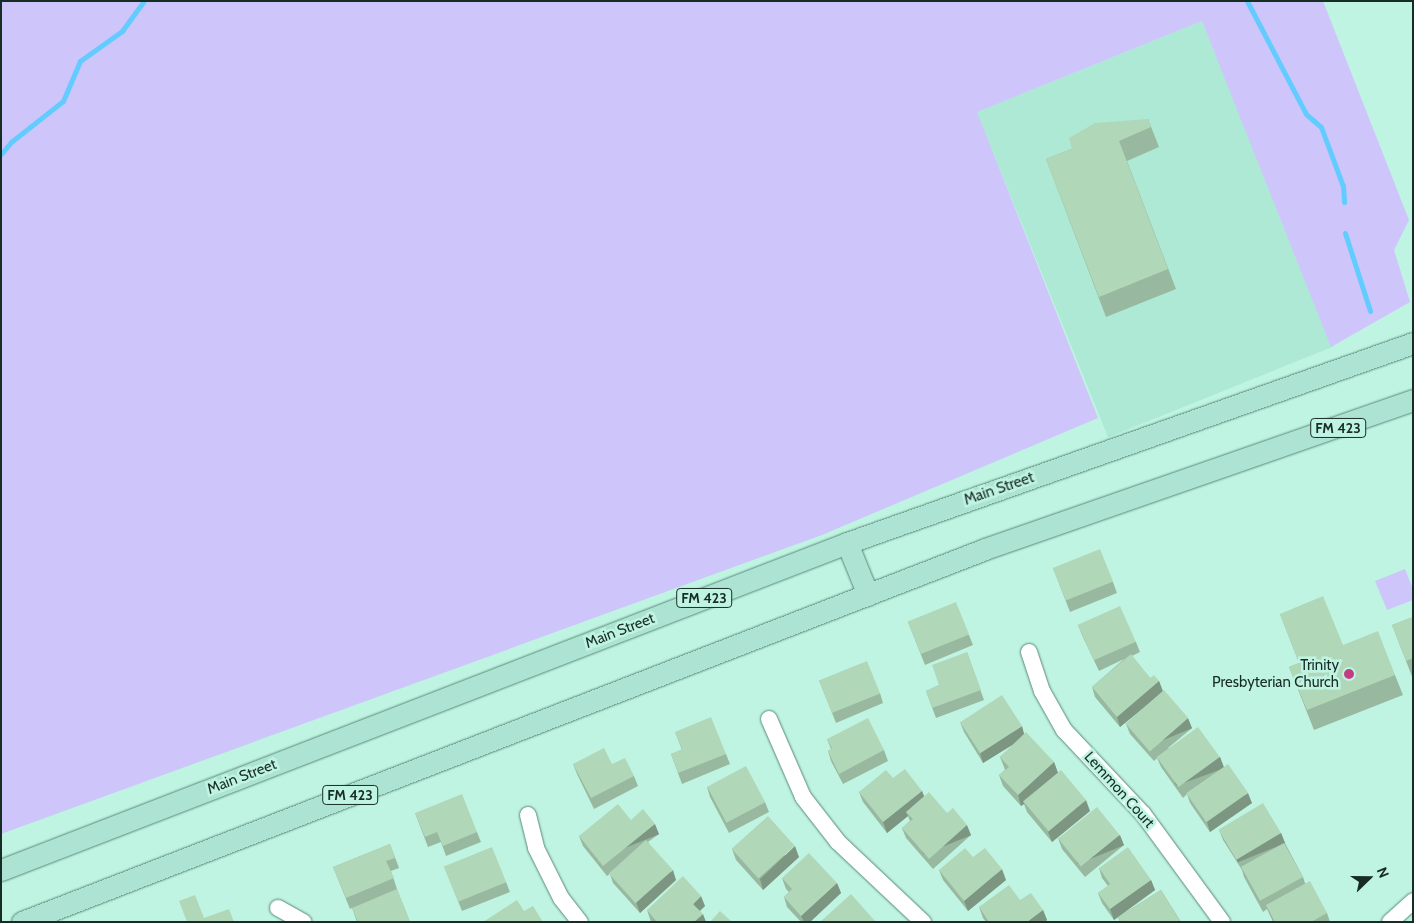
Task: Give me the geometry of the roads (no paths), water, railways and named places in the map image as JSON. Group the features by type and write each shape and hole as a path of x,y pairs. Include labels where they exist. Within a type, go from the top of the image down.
{"main road":[{"name":"Main Street","path":"1,870 847,542 1413,343"},
{"name":"FM 423","path":"22,922 985,549 1413,400"},
{"path":"847,542 868,595"}],"street":[{"name":"Lemmon Court","path":"1029,652 1042,691 1064,730 1143,814 1222,922"},
{"path":"768,719 803,797 838,842 923,922"},
{"path":"528,815 536,848 561,898 580,922"},
{"path":"1390,922 1413,901"},
{"path":"278,908 303,922"}],"waterway":[{"path":"1,154 11,142 63,101 80,61 122,31 144,1"},
{"path":"1247,1 1306,114 1321,127 1343,186 1344,202"},
{"path":"1345,233 1370,311"}],"place":[{"name":"Trinity Presbyterian Church","path":"1349,674"}]}
